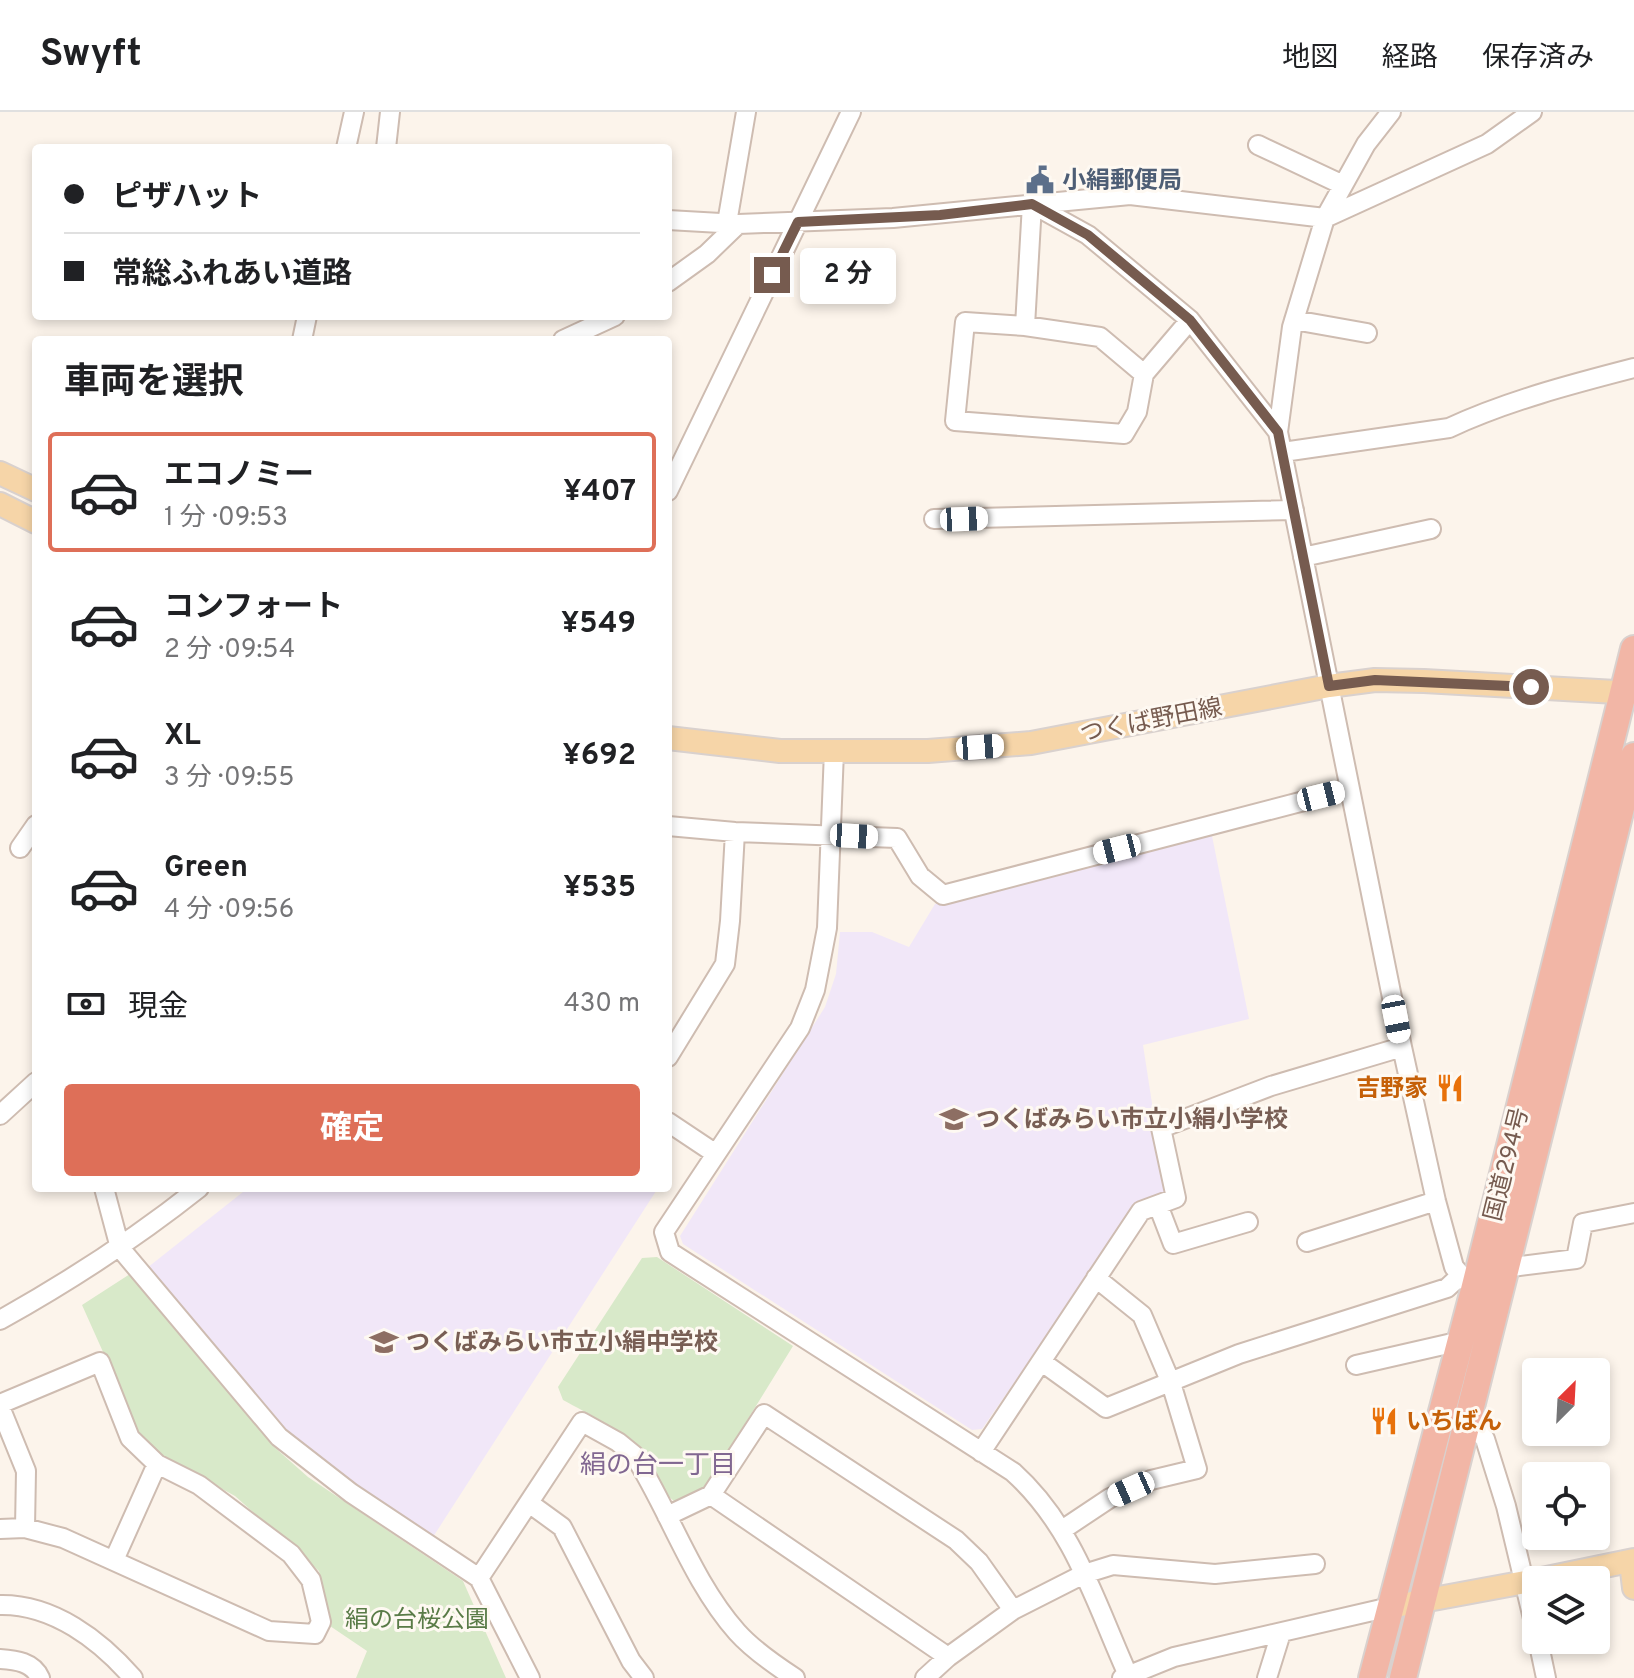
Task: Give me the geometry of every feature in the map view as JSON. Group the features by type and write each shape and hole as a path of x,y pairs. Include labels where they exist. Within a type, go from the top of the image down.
{"highway":[{"name":"国道294号","path":"1372,1678 1461,1341 1467,1283 1629,692 1634,649"},
{"name":"国道294号","path":"1403,1678 1634,756"}],"main road":[{"path":"0,473 32,488"},
{"path":"0,504 32,520"},
{"name":"つくば野田線","path":"672,738 780,751 928,751 1031,743 1375,680 1629,692"},
{"path":"1607,1566 1632,1561 1634,1588"},
{"path":"1390,1607 1522,1583"}],"street":[{"path":"347,144 354,112"},
{"path":"386,144 390,112"},
{"path":"672,279 707,254 732,223 746,112"},
{"path":"672,483 851,112"},
{"path":"1042,1362 1106,1408 1239,1354 1467,1283 1454,1267 1436,1201 1278,432 1294,320 1325,218 1366,144 1391,112"},
{"path":"672,220 798,222 940,215 1130,195 1325,218 1487,144 1532,112"},
{"path":"1258,145 1343,185"},
{"path":"1032,204 1088,235 1190,320 1278,432"},
{"path":"1025,326 1032,204"},
{"path":"572,336 606,320"},
{"path":"1144,374 1100,337 1025,326 965,322 955,421 1124,434 1137,412 1144,374 1190,320"},
{"path":"1294,320 1367,333"},
{"path":"1283,452 1449,428 1474,417 1634,368"},
{"path":"934,519 1294,510"},
{"path":"1303,557 1431,529"},
{"path":"834,751 827,928 815,990 800,1028 664,1232 670,1252 1013,1472 1038,1495 1062,1530 1084,1574 1125,1677 1174,1657 1390,1607"},
{"path":"672,826 897,838 920,876 943,895 1350,789"},
{"path":"20,848 32,831"},
{"path":"672,1050 725,964 735,832"},
{"path":"981,1452 1141,1211 1176,1198 1161,1128 1271,1086 1402,1047"},
{"path":"0,1115 32,1086"},
{"path":"672,1125 716,1154"},
{"path":"105,1192 120,1248 279,1437 351,1493 479,1578 530,1678"},
{"path":"0,1320 120,1248 194,1192"},
{"path":"1307,1242 1436,1201"},
{"path":"1158,1205 1173,1244 1248,1222"},
{"path":"1504,1268 1576,1259 1583,1223 1634,1213"},
{"path":"1062,1530 1110,1498 1151,1480 1197,1469 1171,1383 1142,1315 1096,1278"},
{"path":"1356,1365 1461,1341"},
{"path":"0,1529 25,1528 63,1538 269,1631 315,1634 321,1622 311,1580 291,1554 199,1485 157,1464 130,1438 100,1362 0,1405 26,1471 25,1528"},
{"path":"667,1516 711,1495 764,1414 956,1540 979,1562 1013,1610"},
{"path":"1467,1417 1485,1439 1528,1566"},
{"path":"479,1578 582,1422 618,1442 634,1455 713,1601 738,1634 795,1678"},
{"path":"114,1560 157,1464"},
{"path":"711,1495 948,1657"},
{"path":"529,1503 562,1527 631,1661 644,1678"},
{"path":"925,1678 948,1657 1013,1610 1084,1574 1113,1565 1215,1574 1315,1564"},
{"path":"0,1605 49,1614 83,1631 133,1678"},
{"path":"1267,1678 1281,1633"},
{"path":"1541,1654 1546,1678"},
{"path":"0,1659 30,1665 40,1678"}],"shaded area":[{"name":"つくばみらい市立小絹小学校","path":"1211,831 1249,1019 1143,1045 1166,1194 1139,1202 982,1429 972,1430 683,1244 680,1236 825,1007 836,974 840,932 872,932 909,947 935,904"},
{"name":"つくばみらい市立小絹中学校","path":"243,1192 655,1192 433,1537 319,1459 271,1416 147,1268"}],"green space":[{"path":"657,1257 793,1346 704,1490 678,1503 666,1494 643,1455 630,1440 563,1400 558,1387 642,1258"},
{"name":"絹の台桜公園","path":"130,1274 273,1446 308,1477 463,1581 506,1678 356,1678 367,1651 330,1626 319,1571 235,1496 153,1451 142,1439 82,1305"}],"place":[{"name":"小絹郵便局","path":"1040,180"},
{"name":"吉野家","path":"1450,1088"},
{"name":"つくばみらい市立小絹小学校","path":"954,1119"},
{"name":"つくばみらい市立小絹中学校","path":"384,1342"},
{"name":"いちばん","path":"1384,1421"}],"district":[{"name":"絹の台一丁目","path":"658,1464"}],"route":[{"path":"772,275 798,222 940,215 1032,204 1088,235 1190,320 1278,432 1329,686 1375,680 1531,687"}]}
